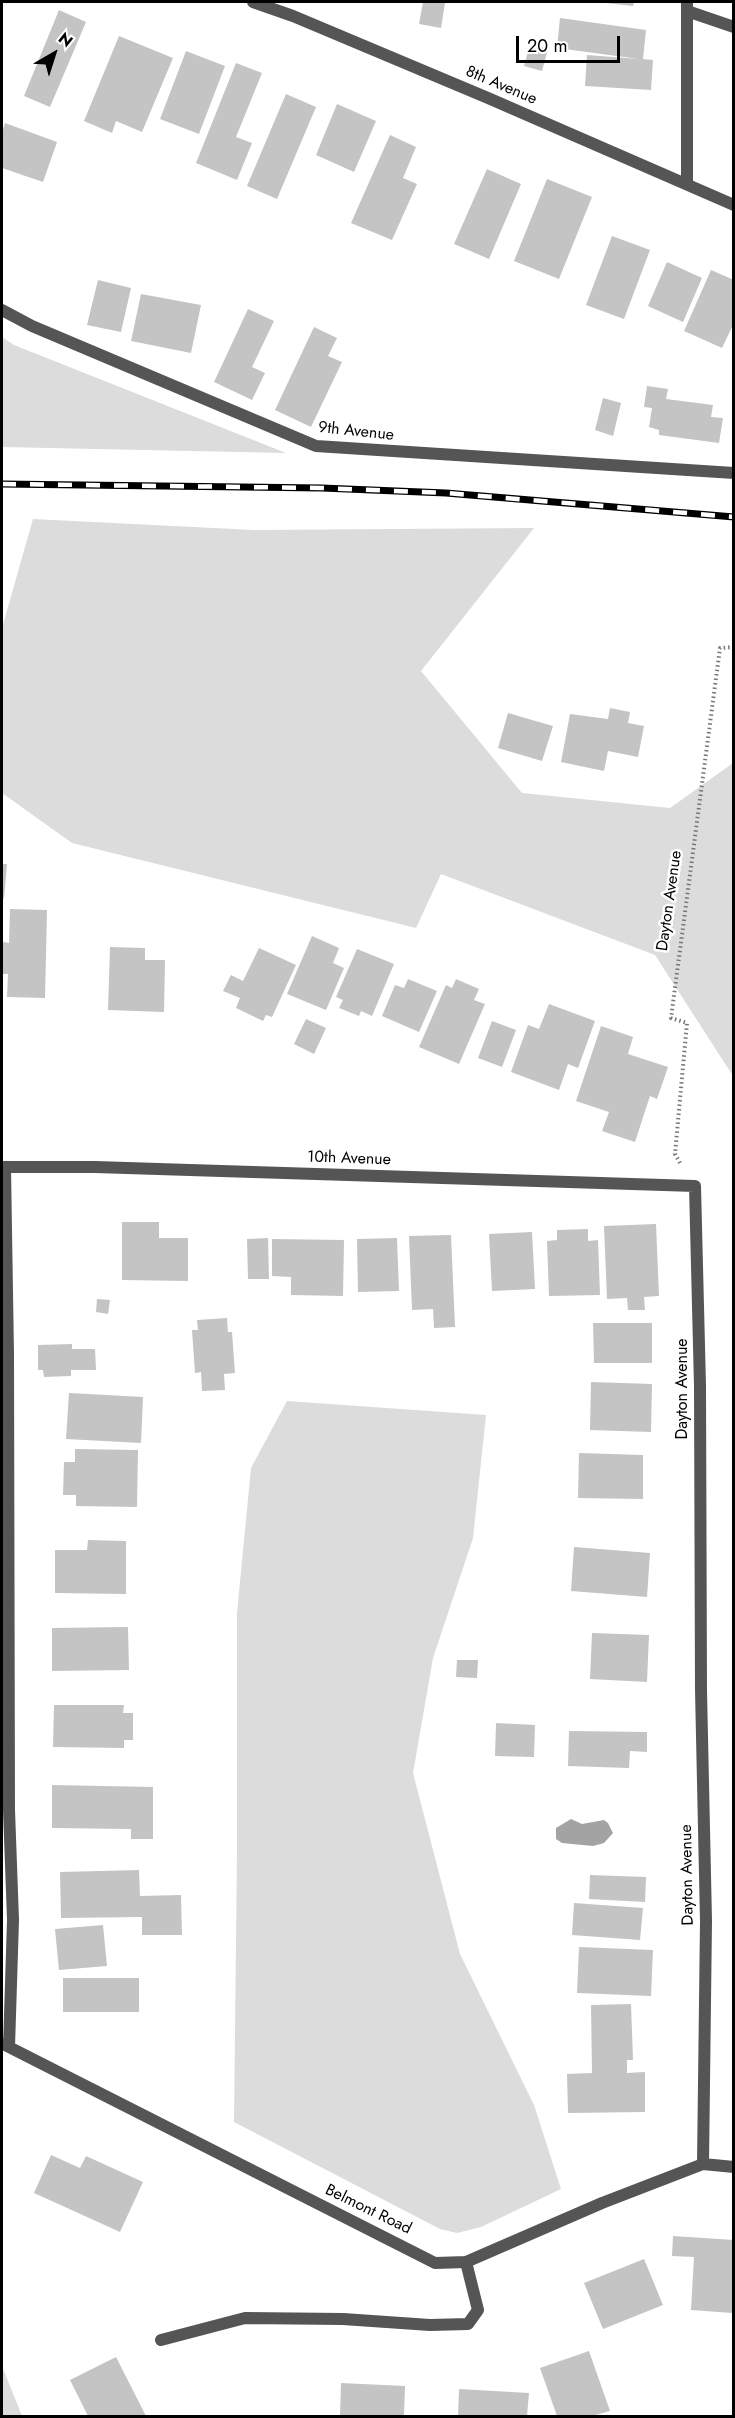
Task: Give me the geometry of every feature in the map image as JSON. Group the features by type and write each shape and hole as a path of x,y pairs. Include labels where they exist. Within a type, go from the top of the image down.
{"street":[{"name":"8th Avenue","path":"253,2 293,16 734,205"},
{"path":"687,183 687,6 734,27"},
{"name":"9th Avenue","path":"2,309 32,326 316,446 734,473"},
{"path":"3,1167 9,1378 9,1810 13,1920 5,2046"},
{"name":"10th Avenue","path":"3,1167 95,1167 695,1186"},
{"name":"Dayton Avenue","path":"695,1186 700,1386 701,1681 706,1921 703,2164"},
{"name":"Belmont Road","path":"5,2046 435,2263 466,2262 602,2203 703,2164 734,2167"},
{"path":"160,2340 245,2318 343,2319 430,2325 468,2324 478,2310 466,2262"}],"path":[{"name":"Dayton Avenue","path":"695,1186 675,1154 687,1023 671,1018 720,648 734,647"}],"shaded area":[{"path":"2,337 14,345 286,453 2,447"},
{"path":"33,519 254,530 534,528 421,671 522,793 670,808 733,763 733,1076 655,955 441,874 416,928 72,843 2,793 2,628"},
{"path":"287,1401 486,1415 473,1538 433,1658 413,1773 460,1954 534,2105 561,2189 481,2227 457,2233 440,2229 234,2122 237,1613 251,1468"},
{"path":"571,1819 582,1824 604,1820 613,1833 604,1843 593,1846 562,1843 556,1839 556,1828"},
{"path":"2,2366 22,2416 2,2416"}],"building":[{"path":"423,2 445,3 441,28 419,24"},
{"path":"597,2 634,2 633,6"},
{"path":"59,10 86,22 50,107 24,96"},
{"path":"560,18 646,30 643,59 653,60 651,90 585,86 587,55 639,59 557,48"},
{"path":"119,36 173,58 142,132 116,121 112,133 84,121"},
{"path":"530,44 548,49 542,71 524,66"},
{"path":"186,51 225,66 199,134 160,119"},
{"path":"236,63 262,73 236,137 252,143 237,180 196,163"},
{"path":"286,94 316,107 277,199 247,186"},
{"path":"337,104 376,121 354,172 316,155"},
{"path":"5,123 57,142 43,182 2,168 2,133"},
{"path":"390,135 416,147 403,178 417,184 392,240 351,223"},
{"path":"487,169 521,184 489,259 454,244"},
{"path":"547,179 592,197 559,279 514,261"},
{"path":"612,236 650,250 624,319 586,305"},
{"path":"667,262 702,278 683,322 648,306"},
{"path":"711,270 734,280 734,323 722,348 684,331"},
{"path":"98,280 131,288 121,332 87,325"},
{"path":"141,294 201,305 191,353 131,341"},
{"path":"248,309 274,321 252,367 265,373 252,400 214,382"},
{"path":"314,327 337,338 328,356 342,362 311,427 275,410"},
{"path":"647,386 668,389 666,399 713,405 711,417 723,418 719,443 659,435 659,430 649,427 652,408 644,407"},
{"path":"603,398 621,403 613,436 595,430"},
{"path":"610,708 630,712 628,723 644,726 638,757 608,751 604,771 561,762 570,714 608,719"},
{"path":"508,713 553,726 542,761 498,748"},
{"path":"2,864 7,864 4,899 2,898"},
{"path":"10,909 47,910 45,998 7,997 8,974 2,974 3,942 9,943"},
{"path":"312,936 339,948 333,963 344,968 326,1010 287,994"},
{"path":"110,947 145,948 145,960 165,960 164,1012 108,1010"},
{"path":"259,948 296,965 272,1017 266,1015 263,1021 236,1008 240,998 223,991 231,975 243,981"},
{"path":"357,949 394,964 372,1016 361,1011 359,1016 339,1008 343,1000 336,997"},
{"path":"408,979 437,991 419,1032 382,1016 395,985 404,988"},
{"path":"456,979 479,989 474,1000 485,1004 459,1064 419,1047 446,985 452,988"},
{"path":"549,1004 595,1021 578,1068 568,1064 559,1090 511,1072 528,1025 539,1029"},
{"path":"306,1019 326,1028 314,1054 294,1044"},
{"path":"492,1021 516,1030 502,1067 478,1058"},
{"path":"601,1026 633,1037 628,1054 668,1067 657,1099 650,1096 635,1142 602,1131 609,1112 576,1101"},
{"path":"122,1222 159,1222 159,1238 188,1238 188,1281 122,1280"},
{"path":"656,1224 659,1296 644,1297 645,1310 628,1310 627,1298 607,1299 604,1226"},
{"path":"588,1229 588,1241 598,1240 600,1295 549,1296 547,1241 557,1240 557,1230"},
{"path":"532,1232 535,1289 492,1291 489,1234"},
{"path":"451,1235 455,1327 434,1328 433,1309 412,1310 409,1236"},
{"path":"268,1238 269,1279 248,1279 247,1239"},
{"path":"397,1238 399,1291 358,1292 357,1239"},
{"path":"272,1239 344,1240 343,1296 291,1295 291,1277 272,1276"},
{"path":"97,1299 110,1300 108,1314 96,1312"},
{"path":"227,1318 228,1332 232,1332 235,1373 224,1374 225,1390 202,1391 201,1372 195,1373 192,1330 198,1330 197,1320"},
{"path":"593,1323 652,1323 652,1363 594,1363"},
{"path":"72,1344 72,1349 95,1349 96,1370 71,1370 71,1376 44,1377 43,1370 38,1370 38,1345"},
{"path":"591,1382 652,1384 651,1432 590,1430"},
{"path":"69,1393 143,1397 141,1443 66,1439"},
{"path":"75,1449 138,1450 137,1507 76,1506 76,1495 63,1495 64,1462 75,1462"},
{"path":"579,1453 643,1455 643,1499 578,1498"},
{"path":"88,1540 126,1541 126,1594 55,1593 55,1550 87,1550"},
{"path":"574,1547 650,1553 647,1597 571,1591"},
{"path":"128,1627 129,1670 52,1671 52,1628"},
{"path":"592,1633 649,1635 647,1682 590,1679"},
{"path":"457,1660 478,1660 477,1678 456,1677"},
{"path":"54,1705 124,1705 123,1713 133,1713 133,1740 124,1740 124,1748 53,1747"},
{"path":"496,1723 535,1725 534,1757 495,1756"},
{"path":"569,1731 647,1732 647,1752 630,1751 629,1768 568,1766"},
{"path":"52,1785 153,1787 153,1839 131,1839 131,1829 52,1828"},
{"path":"139,1870 140,1896 181,1895 182,1935 142,1935 142,1917 61,1918 60,1872"},
{"path":"590,1875 646,1877 645,1902 589,1899"},
{"path":"574,1903 643,1908 640,1940 572,1935"},
{"path":"103,1925 107,1966 59,1970 55,1929"},
{"path":"579,1947 653,1950 651,1996 577,1993"},
{"path":"63,1978 139,1978 139,2012 63,2012"},
{"path":"631,2004 633,2060 627,2060 627,2073 645,2072 645,2112 568,2113 567,2074 592,2073 591,2005"},
{"path":"51,2155 80,2168 86,2156 143,2182 120,2232 34,2193"},
{"path":"673,2236 734,2240 732,2313 691,2310 694,2257 672,2256"},
{"path":"644,2259 663,2305 603,2329 584,2283"},
{"path":"589,2351 610,2411 592,2416 557,2416 540,2368"},
{"path":"116,2357 146,2416 88,2416 70,2380"},
{"path":"341,2383 405,2386 404,2416 340,2416"},
{"path":"459,2389 529,2393 527,2416 458,2416"}],"railway":[{"path":"2,484 322,488 446,493 734,517"}]}
